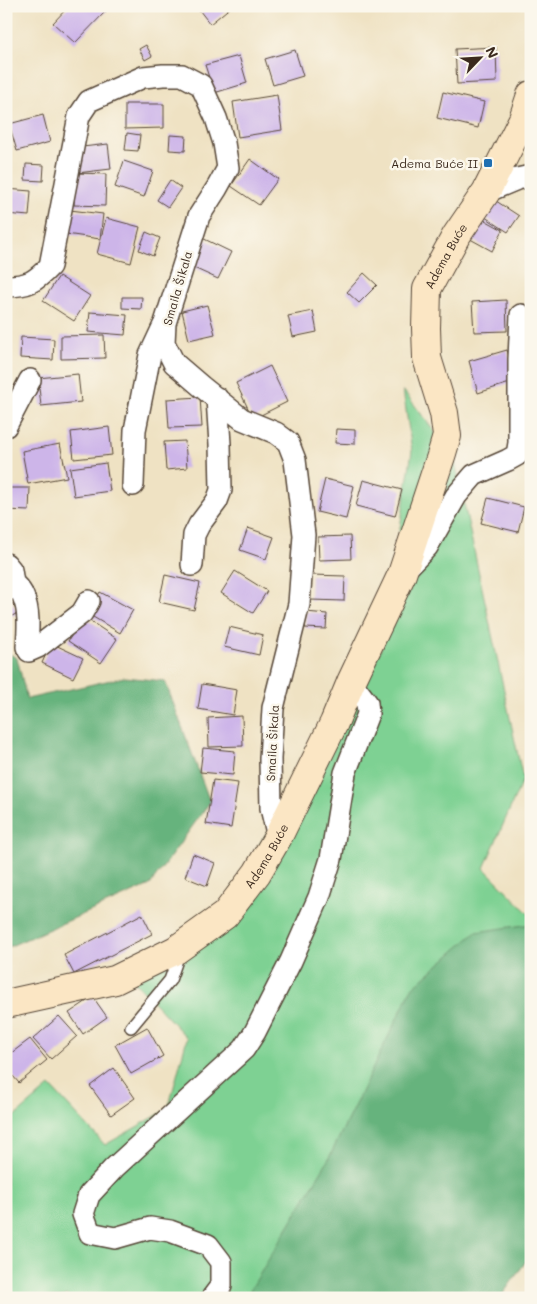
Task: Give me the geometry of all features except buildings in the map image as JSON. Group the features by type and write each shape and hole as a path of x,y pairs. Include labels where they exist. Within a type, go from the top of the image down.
{"street":[{"name":"Smaila Šikala","path":"6,286 21,286 38,278 50,266 79,116 89,101 143,77 182,75 201,85 219,126 228,168 199,216 165,323 164,343 174,363 216,398 242,418 276,433 288,442 294,460 304,535 299,604 272,708 271,808 278,837"},
{"name":"Adema Buće","path":"6,1004 115,980 176,950 225,915 257,872 278,837 334,723 351,682 402,574 442,453 446,436 444,413 427,358 427,289 456,236 486,192 523,119 531,95"},
{"path":"486,192 517,179 531,176"},
{"name":"Adema Buće","path":"402,574 427,547 456,496 474,475 517,455 520,443 519,359 521,315"},
{"path":"133,485 135,430 150,355 165,323"},
{"path":"6,426 30,380"},
{"path":"192,565 194,535 198,525 216,502 221,490 216,398"},
{"path":"8,580 19,589 23,596 27,614 27,647 29,651 38,647 82,613 89,600"},
{"path":"212,1298 221,1286 221,1262 208,1245 170,1231 150,1228 115,1238 90,1233 83,1214 90,1195 114,1168 244,1049 260,1023 315,907 331,859 344,773 368,714 367,703 351,682"}],"lane":[{"path":"131,1027 170,980 176,963 176,950"}],"green space":[{"path":"403,390 454,457 523,779 484,868 531,916 531,1254 500,1298 252,1298 247,1294 240,1298 69,1298 67,1295 59,1298 6,1298 6,1124 50,1086 105,1145 168,1109 187,1038 132,979 194,950 381,649 412,451"},
{"path":"6,652 17,658 27,699 124,677 165,681 210,802 150,885 6,948"},
{"path":"531,924 531,1254 500,1298 252,1298 248,1294 328,1160 412,988 476,932"}],"place":[{"name":"Adema Buće II","path":"488,163"}]}
